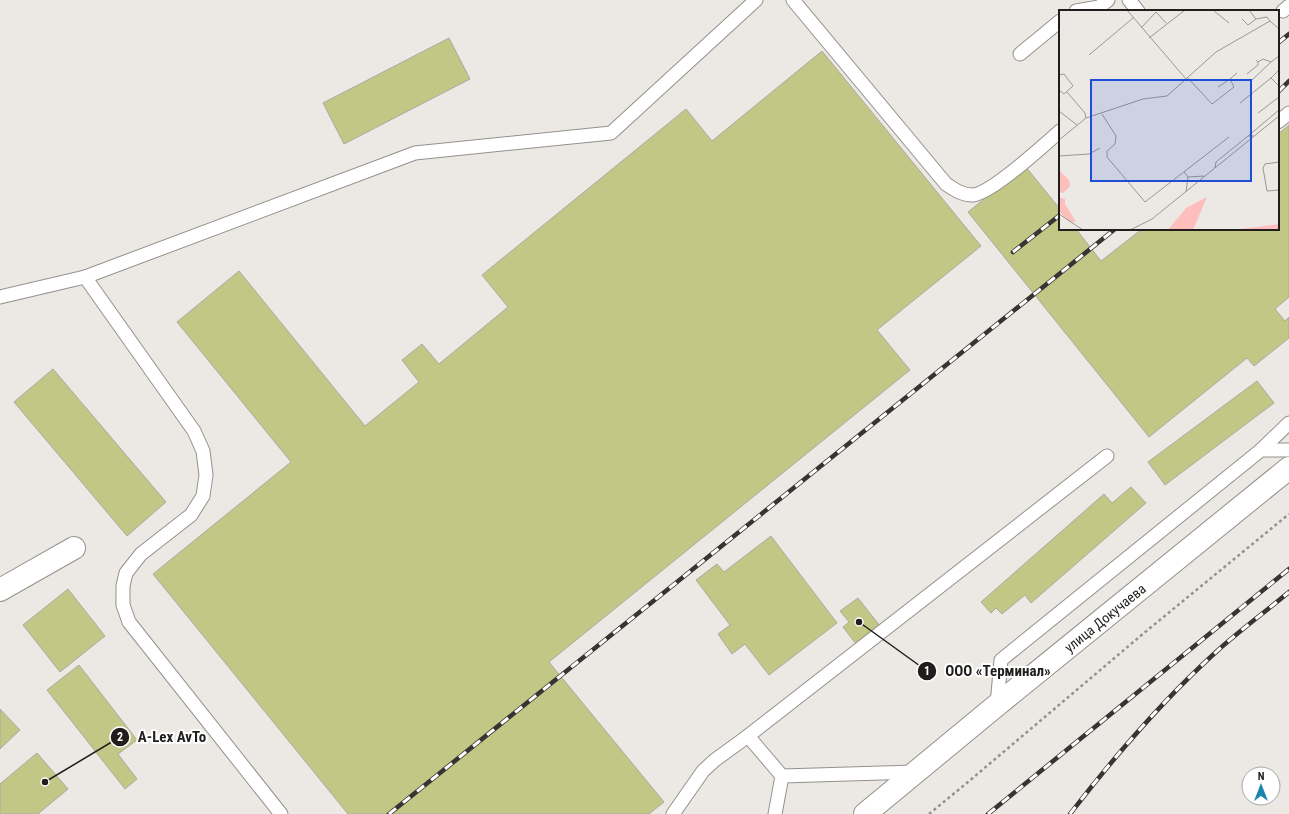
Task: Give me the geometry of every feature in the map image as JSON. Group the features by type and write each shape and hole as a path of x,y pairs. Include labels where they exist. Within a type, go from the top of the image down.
{"main road":[{"name":"улица Докучаева","path":"865,814 1289,468"},
{"path":"0,590 74,548"}],"lane":[{"path":"0,297 86,277 414,153 612,133 756,0"},
{"path":"793,0 946,184 959,193 974,195 994,186 1059,132"},
{"path":"1082,10 1099,7 1108,0"},
{"path":"1129,0 1137,10"},
{"path":"1020,54 1059,22"},
{"path":"1279,121 1289,113"},
{"path":"86,277 194,431 203,451 206,475 203,496 191,515 141,554 126,573 123,586 123,605 129,622 281,814"},
{"path":"997,705 1001,660 1261,450 1289,423"},
{"path":"1261,450 1289,450"},
{"path":"673,814 704,771 715,760 748,736 1107,456"},
{"path":"748,736 782,776"},
{"path":"782,776 915,772"},
{"path":"775,814 782,776"}],"path":[{"path":"929,814 1144,632 1289,514"}],"building":[{"path":"449,38 470,79 344,144 323,103"},
{"path":"822,51 981,246 877,330 910,370 549,662 664,802 649,814 348,814 153,574 291,462 177,322 239,271 365,426 419,382 402,360 422,344 439,364 508,307 482,275 686,109 712,141"},
{"path":"1289,125 1289,297 1275,309 1285,321 1289,317 1289,338 1254,366 1247,358 1149,437 968,212 1025,166 1059,208 1059,230 1077,230 1101,261 1141,230 1279,230 1279,133"},
{"path":"53,369 166,502 127,536 14,402"},
{"path":"1257,381 1274,403 1165,485 1148,462"},
{"path":"1131,487 1146,503 1031,603 1025,595 1002,614 996,608 991,613 981,602 1104,494 1112,503"},
{"path":"771,536 837,623 769,675 745,644 732,654 718,634 730,625 696,580 717,564 724,572"},
{"path":"68,589 105,636 60,672 23,625"},
{"path":"858,598 880,626 856,644 843,627 849,622 840,611"},
{"path":"79,665 137,740 118,754 137,779 125,789 47,690"},
{"path":"0,709 20,730 0,749"},
{"path":"37,753 68,789 38,814 0,814 0,784"}],"railway":[{"path":"1279,42 1289,34"},
{"path":"1279,91 1289,81"},
{"path":"1013,252 1059,216"},
{"path":"389,814 1114,230"},
{"path":"988,814 1289,569"},
{"path":"1070,814 1121,751 1177,690 1225,644 1289,592"}],"place":[{"name":"ООО «Терминал»","path":"859,622"},
{"name":"A-Lex AvTo","path":"45,782"}]}
